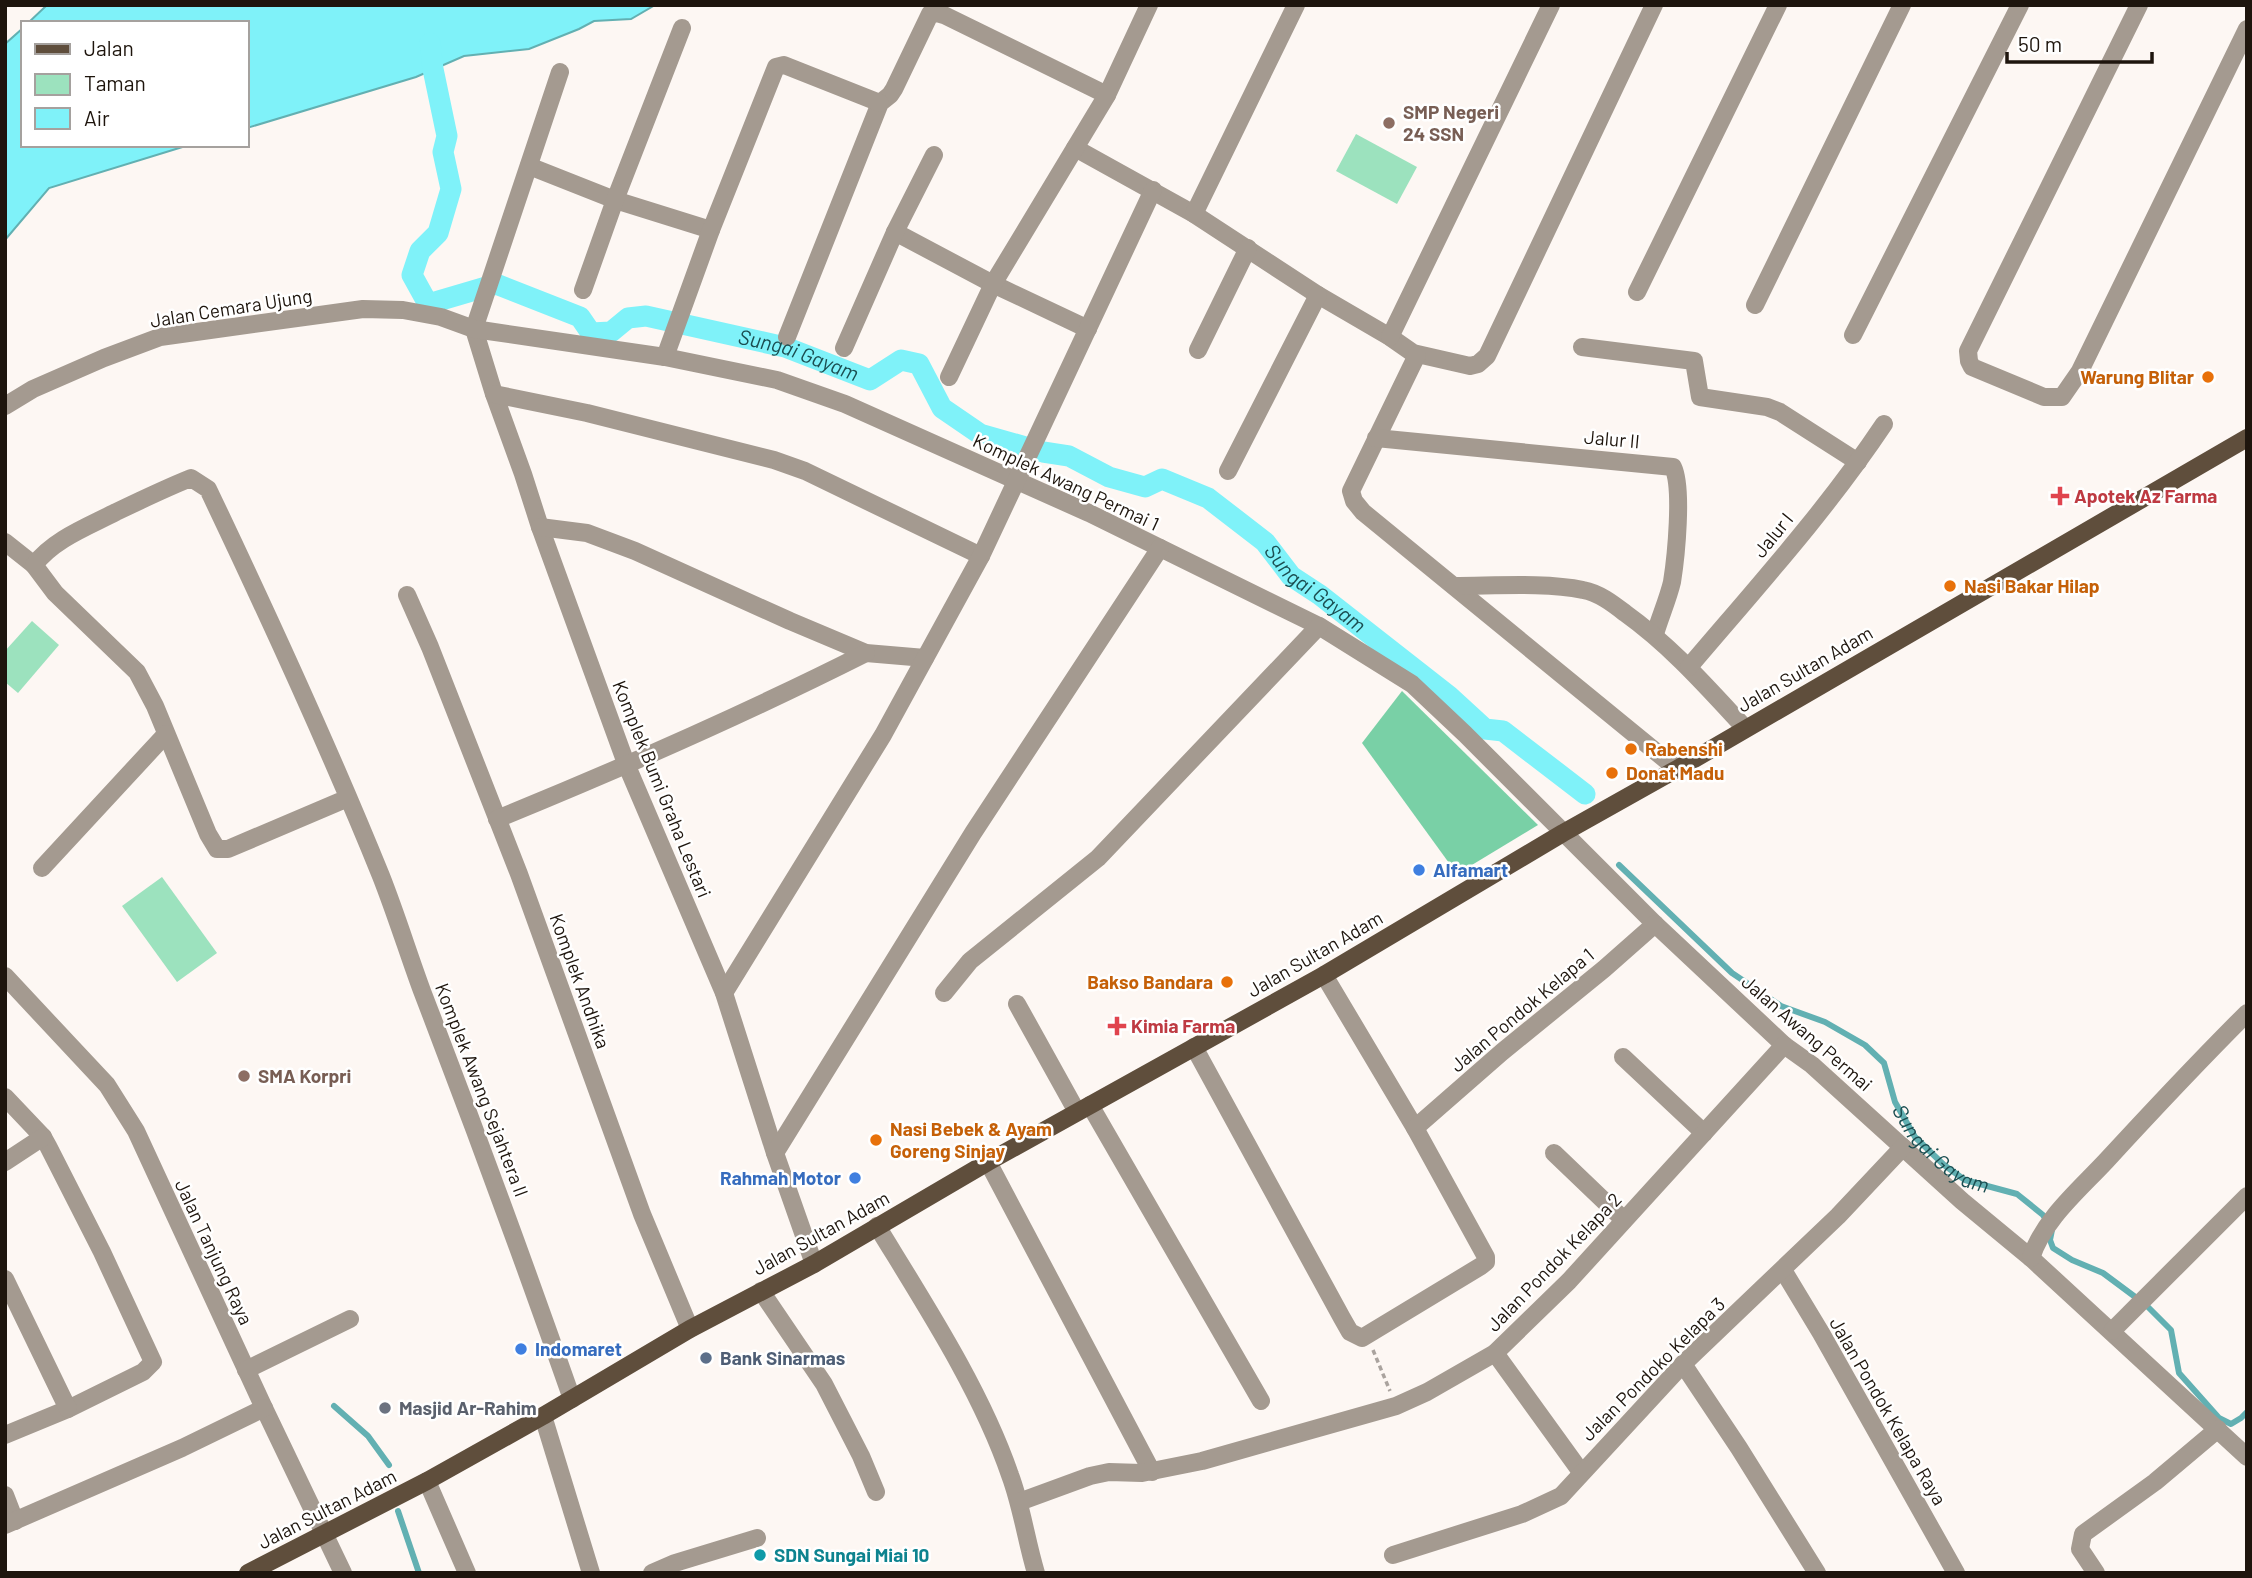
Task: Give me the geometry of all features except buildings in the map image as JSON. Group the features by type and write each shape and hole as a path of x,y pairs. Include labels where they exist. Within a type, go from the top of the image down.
{"main road":[{"name":"Jalan Sultan Adam","path":"248,1573 427,1481 690,1329 814,1264 988,1162 1324,975 1563,832 1677,769 2247,438"}],"street":[{"path":"949,377 993,284 1107,95 1149,5"},
{"path":"1194,214 1296,5"},
{"path":"1390,337 1551,5"},
{"path":"1075,148 1194,214 1318,295 1417,355 1470,366 1478,364 1487,356 1654,5"},
{"path":"1637,292 1778,5"},
{"path":"1755,305 1902,5"},
{"path":"1853,335 2020,5"},
{"path":"2139,5 1968,351 1972,368 2044,397 2062,397 2080,371 2247,29"},
{"path":"787,337 880,103 894,89 930,14 937,13 1107,95"},
{"path":"583,290 682,28"},
{"path":"665,357 711,230 776,67 784,65 880,103"},
{"path":"474,329 560,72"},
{"path":"844,348 895,232 934,155"},
{"path":"529,166 615,200 711,230"},
{"path":"724,993 883,735 981,556 1153,190"},
{"path":"895,232 993,284 1088,329"},
{"path":"1198,350 1248,248"},
{"path":"1228,471 1318,295"},
{"name":"Jalan Cemara Ujung","path":"5,406 33,389 104,358 160,337 182,333 363,309 403,310 441,317 474,329"},
{"name":"Komplek Awang Permai 1","path":"474,329 665,357 777,380 845,404 1089,513 1319,626 1412,684 1563,832"},
{"name":"Komplek Bumi Graha Lestari","path":"474,329 540,527 627,766 724,993 814,1264"},
{"path":"1582,347 1694,361 1700,397 1767,407 1780,412 1858,462"},
{"path":"1417,355 1351,491 1354,501 1363,512 1677,769"},
{"path":"494,394 587,413 774,460 805,471 981,556"},
{"name":"Jalur I","path":"1689,667 1785,554 1858,462 1884,424"},
{"name":"Jalur II","path":"1376,438 1673,467 1678,485 1672,582 1655,634"},
{"name":"Komplek Awang Sejahtera II","path":"34,565 42,554 71,534 156,493 191,478 208,489 284,650 382,879 572,1399"},
{"path":"540,527 587,533 635,551 866,653 925,658"},
{"path":"5,542 34,565 55,593 137,672 155,706 208,834 217,849 228,849 348,798"},
{"path":"775,1153 973,833 1160,548"},
{"path":"1454,586 1549,587 1583,590 1606,599 1655,634 1745,728"},
{"name":"Komplek Andhika","path":"407,595 497,819 642,1214 690,1329"},
{"path":"944,993 970,961 1098,858 1319,626"},
{"path":"497,819 627,766 797,688 866,653"},
{"path":"43,868 166,734"},
{"name":"Jalan Awang Permai","path":"1563,832 1655,924 1784,1045 1812,1065 1962,1201 2034,1250 2112,1331 2247,1457"},
{"name":"Jalan Pondok Kelapa 1","path":"1415,1128 1655,924"},
{"path":"1195,1047 1350,1332 1362,1338 1486,1262 1486,1257 1415,1128 1324,975"},
{"name":"Jalan Tanjung Raya","path":"5,976 107,1085 136,1131 343,1573"},
{"path":"1017,1004 1084,1108 1261,1401"},
{"path":"2034,1250 2058,1213 2190,1069 2247,1013"},
{"name":"Jalan Pondok Kelapa 2","path":"1018,1502 1100,1474 1152,1472 1202,1461 1396,1406 1427,1392 1495,1353 1569,1281 1784,1045"},
{"path":"1623,1057 1704,1133"},
{"path":"5,1097 43,1137 102,1252 153,1362 143,1372 68,1409 5,1435"},
{"path":"5,1162 43,1137"},
{"name":"Jalan Pondoko Kelapa 3","path":"1393,1555 1522,1514 1561,1496 1683,1364 1783,1270 1903,1147"},
{"path":"1554,1153 1624,1220"},
{"path":"988,1162 1152,1472"},
{"path":"2112,1331 2247,1196"},
{"path":"877,1226 940,1330 981,1407 1010,1474 1036,1573"},
{"name":"Jalan Pondok Kelapa Raya","path":"1783,1270 1956,1573"},
{"path":"5,1279 68,1409"},
{"path":"761,1291 824,1384 861,1456 876,1492"},
{"path":"246,1370 350,1319"},
{"path":"1495,1353 1581,1472"},
{"path":"1683,1364 1739,1448 1816,1573"},
{"path":"5,1495 10,1523 181,1448 264,1408"},
{"path":"543,1416 591,1573"},
{"path":"2096,1573 2080,1549 2083,1534 2155,1482 2218,1429"},
{"path":"427,1481 467,1573"},
{"path":"652,1573 675,1563 757,1538"}],"path":[{"path":"1366,1335 1396,1406"}],"green space":[{"path":"1356,134 1417,167 1397,204 1336,171"},
{"path":"32,621 59,645 18,693 5,682 5,651"},
{"path":"1402,691 1538,825 1457,874 1362,743"},
{"path":"162,877 217,953 177,982 122,906"}],"water":[{"path":"47,5 655,5 631,19 594,21 529,49 464,56 416,77 248,128 248,21 30,21"},
{"path":"21,30 21,147 182,147 49,188 5,240 5,44"}],"waterway":[{"name":"Sungai Gayam","path":"430,43 447,136 443,152 451,189 438,233 420,251 412,275 428,304 496,284 580,317 591,333 611,332 628,318 646,316 785,347 870,380 901,360 919,364 942,408 980,434 1043,452 1069,456 1109,477 1145,487 1162,479 1208,498 1265,542 1291,576 1320,595 1449,696 1485,729 1503,731 1585,794"},
{"name":"Sungai Gayam","path":"1619,865 1732,973 1781,1006 1825,1022 1865,1045 1884,1063 1895,1102 1915,1137 1944,1165 1965,1180 2017,1194 2047,1221"},
{"name":"Sungai Gayam","path":"2052,1230 2050,1240 2053,1248 2072,1260 2103,1273 2146,1305 2171,1330 2179,1373 2219,1418 2231,1424 2247,1412"},
{"path":"334,1406 368,1436 389,1465"},
{"path":"398,1511 419,1573"}],"place":[{"name":"SMP Negeri 24 SSN","path":"1389,123"},
{"name":"Warung Blitar","path":"2208,377"},
{"name":"Apotek Az Farma","path":"2060,496"},
{"name":"Nasi Bakar Hilap","path":"1950,586"},
{"name":"Rabenshi","path":"1631,749"},
{"name":"Donat Madu","path":"1612,773"},
{"name":"Alfamart","path":"1419,870"},
{"name":"Bakso Bandara","path":"1227,982"},
{"name":"Kimia Farma","path":"1117,1026"},
{"name":"SMA Korpri","path":"244,1076"},
{"name":"Nasi Bebek & Ayam Goreng Sinjay","path":"876,1140"},
{"name":"Rahmah Motor","path":"855,1178"},
{"name":"Indomaret","path":"521,1349"},
{"name":"Bank Sinarmas","path":"706,1358"},
{"name":"Masjid Ar-Rahim","path":"385,1408"},
{"name":"SDN Sungai Miai 10","path":"760,1555"}]}
